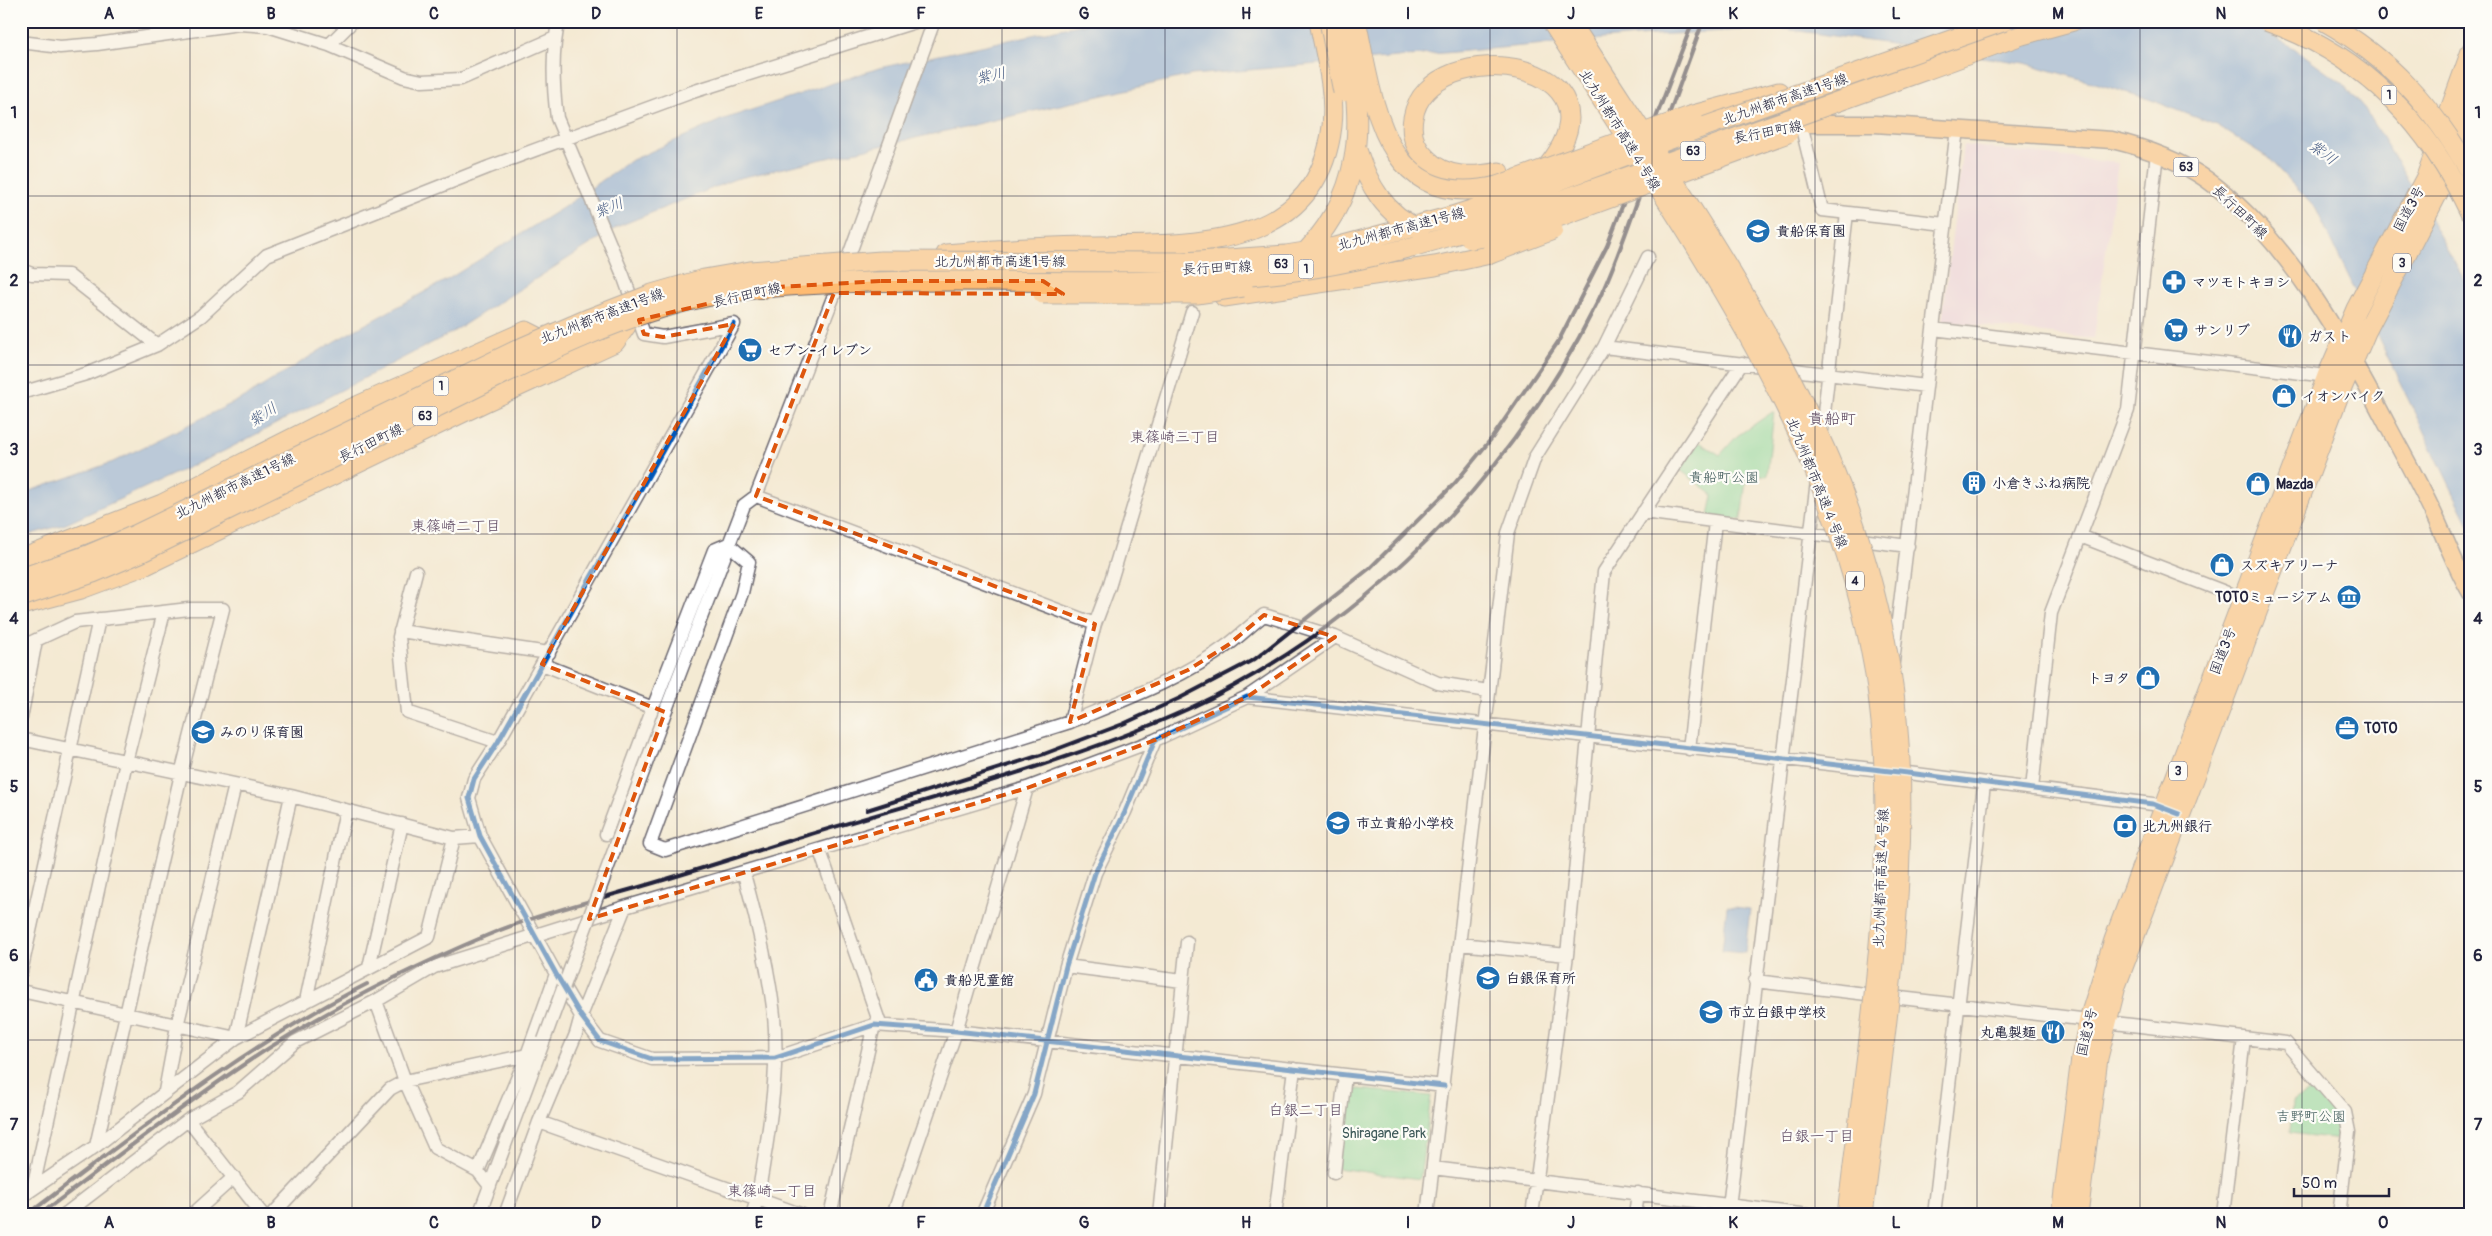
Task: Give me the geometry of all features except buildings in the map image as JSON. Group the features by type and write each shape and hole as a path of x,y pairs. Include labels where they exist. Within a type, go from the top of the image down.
{"highway":[{"path":"881,262 1031,247 1202,242 1250,232 1270,223 1288,212 1307,191 1324,162 1329,142 1333,107 1319,21"},
{"path":"1330,21 1343,91 1362,166 1376,193 1385,205 1409,225 1425,232 1459,239 1476,238 1516,230 1708,163 1835,115 1926,70"},
{"path":"658,309 705,301 808,292 1197,294 1242,288 1262,280 1302,256 1319,238 1342,201 1350,179 1355,158 1357,115 1355,87 1344,21"},
{"path":"1356,21 1377,116 1391,147 1414,174 1428,183 1444,188 1461,191 1497,186 1693,115"},
{"name":"北九州都市高速４号線","path":"1551,21 1687,234 1768,372 1801,437 1826,497 1850,564 1866,621 1881,721 1885,838 1877,970 1847,1215"},
{"name":"北九州都市高速４号線","path":"1570,21 1734,279 1780,360 1823,446 1842,490 1868,568 1880,620 1896,720 1901,840 1893,969 1863,1215"},
{"path":"1441,229 1501,203 1523,189 1541,174 1563,145 1571,119 1564,96 1558,87 1545,78 1519,69 1484,67 1446,76 1432,85 1421,97 1414,110 1413,138 1419,151 1440,169 1466,176 1499,172 1646,125 1693,115 1798,87 1997,21"},
{"name":"北九州都市高速1号線","path":"21,578 88,555 135,534 524,347 590,318 652,294 704,279 750,271 881,262 997,260 1184,262 1286,255 1336,247 1426,223 1526,193 1692,131 2005,21"},
{"name":"1","path":"1926,70 2022,35 2073,21"},
{"name":"1","path":"2266,21 2314,40 2344,57 2370,77 2409,117 2439,156 2471,215"},
{"name":"1","path":"2324,21 2353,38 2383,60 2406,83 2429,108 2453,141 2471,173"},
{"name":"国道3号","path":"2172,811 2243,599 2327,376 2356,309 2426,177 2440,143 2471,51"},
{"name":"北九州都市高速1号線","path":"21,598 93,573 140,553 503,375 592,334 658,309 707,296 807,285 881,281 1185,280 1242,277 1338,264 1457,233 1528,212 1926,70"},
{"name":"国道3号","path":"2061,1215 2074,1102 2097,1020 2114,940 2172,811 2353,360 2438,193 2471,104"},
{"path":"1029,272 1072,300 1093,302 1214,298 1462,260 1490,254 1542,235 1708,163"},
{"path":"21,605 81,589 146,565 615,342 633,323"},
{"path":"21,559 162,504 332,419 526,331 538,337"},
{"name":"国道3号","path":"2078,1215 2098,1058 2097,1020"}],"main road":[{"name":"長行田町線","path":"21,572 73,555 175,512 399,399 538,337 632,299 704,274 761,267 843,272 1029,272 1188,270 1293,263 1360,251 1441,229 1588,186 1740,136 1801,124 1875,124 2112,140 2157,153 2178,162 2206,180 2248,216 2281,254 2342,339 2437,520 2463,581 2471,592"},
{"name":"長行田町線","path":"21,598 140,556 509,376 633,323 843,272"}],"street":[{"path":"329,45 353,21"},
{"path":"559,21 555,38 555,100 557,118 632,299 633,323 644,334 663,338 734,324 549,653 498,742 474,779 469,798 480,836 580,1016 600,1041 652,1059 775,1058 877,1024 956,1031 1444,1086"},
{"path":"21,392 86,374 157,345 201,316 267,255 692,92 918,21"},
{"path":"21,42 60,47 97,44 239,24 268,26 329,45 404,77 422,81 461,79 555,38"},
{"path":"479,1215 728,544 744,505 756,496 843,272 932,27"},
{"path":"1801,124 1822,210 1945,224"},
{"path":"1880,771 1957,129"},
{"path":"2440,143 2452,158 2471,194"},
{"path":"2032,789 2050,613 2128,410 2157,153"},
{"path":"1728,1209 1811,534 1847,213"},
{"path":"1427,1215 1444,1086 1488,691 1508,533 1535,456 1604,347 1648,257"},
{"path":"21,270 32,274 68,275 157,345"},
{"path":"1070,722 1095,624 1110,587 1192,312"},
{"path":"1933,329 2327,376"},
{"path":"1604,347 1926,386"},
{"path":"1532,1215 1567,955 1604,572 1742,363"},
{"path":"756,496 1095,624"},
{"path":"1643,512 1908,546"},
{"path":"1689,749 1715,522"},
{"path":"2080,536 2243,599"},
{"path":"728,544 749,562 742,593 650,844 665,850 1070,722 1129,698 1188,670 1228,645 1264,615 1335,637 1438,683 1488,691"},
{"path":"606,834 714,550 728,544"},
{"path":"416,572 399,637 407,712 498,742"},
{"path":"21,647 75,622 164,612 223,610 181,774 96,1146"},
{"path":"33,1188 75,1003 126,762 164,612"},
{"path":"21,972 99,619"},
{"path":"400,630 549,653"},
{"path":"64,1215 188,1120 238,1092 295,1042 376,1001 434,967 625,907 744,874 1027,788 1155,740 1246,698 1335,637"},
{"path":"21,718 36,640"},
{"path":"542,664 653,708"},
{"path":"1246,698 2032,789 2153,804 2172,811"},
{"path":"21,739 291,796 454,838 480,836"},
{"path":"982,1215 1034,1094 1066,966 1095,873 1155,740"},
{"path":"1934,1215 1984,784"},
{"path":"165,1091 177,1026 235,785"},
{"path":"893,1215 956,1031 1027,788"},
{"path":"236,1038 291,796"},
{"path":"306,1001 346,810"},
{"path":"369,968 402,824"},
{"path":"21,1197 96,1146 236,1038 429,937 454,838"},
{"path":"820,851 877,1024 830,1215"},
{"path":"744,874 757,923 774,1008 775,1058 769,1126 758,1200 752,1215"},
{"path":"505,1215 539,1122 576,1034 580,1016 625,907"},
{"path":"1158,1215 1187,942"},
{"path":"1460,944 1567,955"},
{"path":"1066,966 1182,981"},
{"path":"478,1171 527,1055 556,974"},
{"path":"1755,981 2286,1043 2345,1112 2349,1132 2339,1215"},
{"path":"21,991 236,1038"},
{"path":"376,1001 405,1082 435,1148 478,1171 490,1186"},
{"path":"2223,1215 2244,1038"},
{"path":"272,1215 390,1088 405,1082 527,1055"},
{"path":"1275,1215 1294,1069"},
{"path":"1334,1173 1344,1075"},
{"path":"188,1120 263,1215"},
{"path":"539,1122 803,1215"},
{"path":"1433,1168 1638,1193 1728,1209 1808,1215"},
{"path":"192,1215 234,1177"},
{"path":"1635,1215 1638,1193"}],"highlighted area":[{"path":"881,281 1043,281 1063,294 834,293 756,496 1095,624 1070,722 1188,670 1228,645 1264,615 1335,637 1247,697 1155,740 1027,788 589,919 665,712 542,664 734,324 663,337 644,334 639,320 778,287"}],"shaded area":[{"path":"1963,145 2118,163 2094,339 1942,321"}],"green space":[{"name":"貴船町公園","path":"1774,411 1767,476 1747,473 1741,520 1709,517 1713,495 1679,469 1699,442 1720,455 1737,436"},
{"name":"Shiragane Park","path":"1347,1088 1431,1096 1420,1179 1336,1168"},
{"name":"吉野町公園","path":"2314,1088 2340,1122 2340,1139 2290,1133 2292,1102"}],"water":[{"name":"紫川","path":"1097,21 2244,21 2294,48 2344,84 2363,107 2404,173 2471,292 2471,529 2316,209 2267,157 2216,125 2146,98 2025,63 1778,28 1637,36 1192,75 735,179 619,226 451,333 224,451 66,524 21,537 21,494 113,462 245,397 335,341 450,278 564,207 630,161 721,120 879,68"},
{"path":"1727,906 1750,909 1745,953 1722,951"}],"railway":[{"path":"867,810 1044,754 1123,724 1180,698 1255,659 1370,568 1455,483 1492,438 1558,342 1607,246 1693,21"},
{"path":"39,1215 143,1136 277,1043 366,992 457,948 507,927 545,914 1001,778 1096,746 1188,709 1253,675 1314,636 1372,591 1426,541 1476,487 1521,430 1561,369 1596,305 1620,250 1703,21"},
{"path":"27,1215 150,1122 234,1062 322,1008 367,984"}],"cycle path":[{"path":"734,324 498,742 474,779 469,798 480,836 556,974 581,1016 600,1041 652,1059 775,1058 874,1025 956,1031 1444,1086"},
{"path":"982,1215 1034,1094 1066,966 1095,873 1125,812 1155,740 1247,697 1916,774 2153,804 2179,814"}],"place":[{"name":"貴船保育園","path":"1758,231"},
{"name":"マツモトキヨシ","path":"2174,282"},
{"name":"サンリブ","path":"2176,330"},
{"name":"ガスト","path":"2290,336"},
{"name":"セブン-イレブン","path":"750,350"},
{"name":"イオンバイク","path":"2284,396"},
{"name":"小倉きふね病院","path":"1974,483"},
{"name":"Mazda","path":"2258,484"},
{"name":"スズキアリーナ","path":"2222,565"},
{"name":"TOTOミュージアム","path":"2349,597"},
{"name":"トヨタ","path":"2148,678"},
{"name":"TOTO","path":"2347,728"},
{"name":"みのり保育園","path":"203,732"},
{"name":"市立貴船小学校","path":"1338,823"},
{"name":"北九州銀行","path":"2125,826"},
{"name":"白銀保育所","path":"1488,978"},
{"name":"貴船児童館","path":"926,980"},
{"name":"市立白銀中学校","path":"1711,1012"},
{"name":"丸亀製麺","path":"2053,1032"}],"district":[{"name":"貴船町","path":"1832,419"},
{"name":"東篠崎三丁目","path":"1175,437"},
{"name":"東篠崎二丁目","path":"456,526"},
{"name":"白銀二丁目","path":"1306,1110"},
{"name":"白銀一丁目","path":"1817,1136"},
{"name":"東篠崎一丁目","path":"772,1191"}]}
